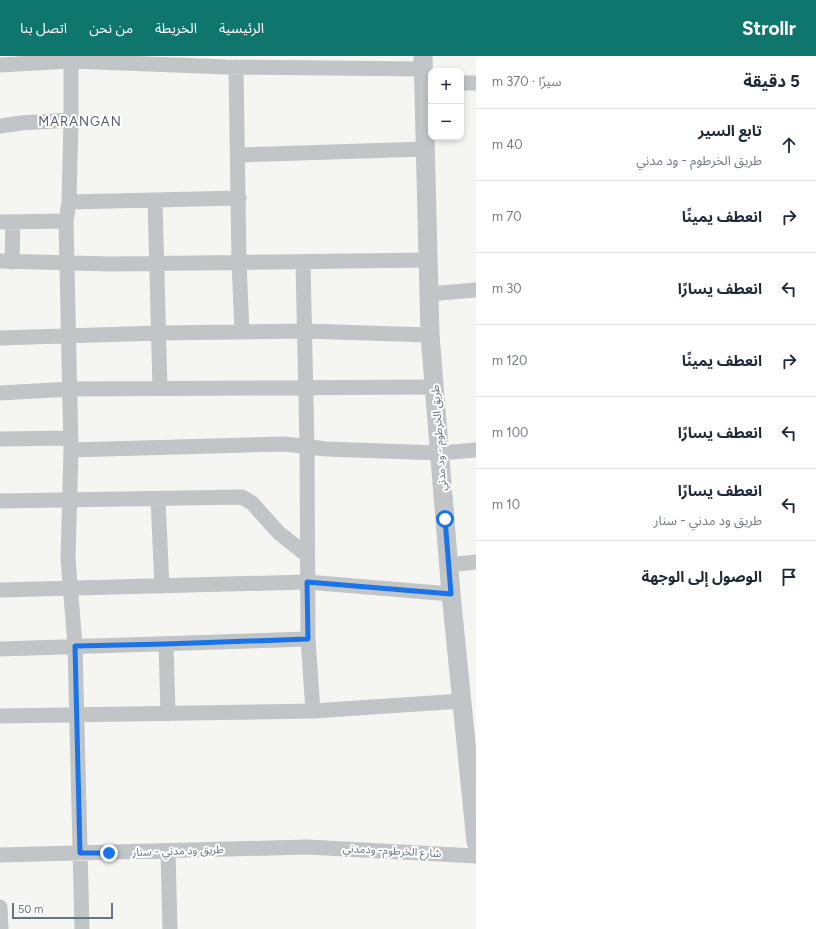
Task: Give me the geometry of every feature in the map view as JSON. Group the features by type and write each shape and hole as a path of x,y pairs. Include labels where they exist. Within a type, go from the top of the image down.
{"street":[{"path":"0,66 50,59 71,62 230,64 425,73"},
{"path":"71,62 69,202 66,221 70,336 71,444 68,560 75,646 82,929"},
{"path":"230,64 238,155 239,262 242,332"},
{"name":"طريق الخرطوم - ود مدني","path":"425,73 427,260 430,335 451,594 476,842"},
{"path":"464,83 476,83"},
{"path":"0,123 71,120"},
{"path":"238,155 425,149"},
{"path":"69,202 239,198"},
{"path":"155,200 160,388"},
{"path":"66,221 6,222 6,261 68,263 427,260"},
{"path":"303,262 307,446 308,639 313,711"},
{"path":"428,294 476,290"},
{"path":"0,338 159,333 304,331 430,335"},
{"path":"0,392 70,389 435,387"},
{"path":"0,439 71,444 277,444 349,450 440,453 476,450"},
{"path":"0,501 242,497 248,499 279,533 307,555"},
{"path":"158,499 162,586"},
{"path":"449,565 476,562"},
{"path":"0,590 307,582 451,594"},
{"path":"0,649 308,639"},
{"path":"166,644 168,714"},
{"path":"0,716 313,711 462,701"},
{"name":"طريق ود مدني - سنار","path":"0,855 307,847"},
{"name":"شارع الخرطوم- ودمدني","path":"307,847 476,856"},
{"path":"168,851 170,929"},
{"path":"0,906 1,929"}],"district":[{"name":"MARANGAN","path":"80,121"}],"route":[{"path":"109,853 80,853 75,646 308,639 307,582 451,594 445,519"}]}
